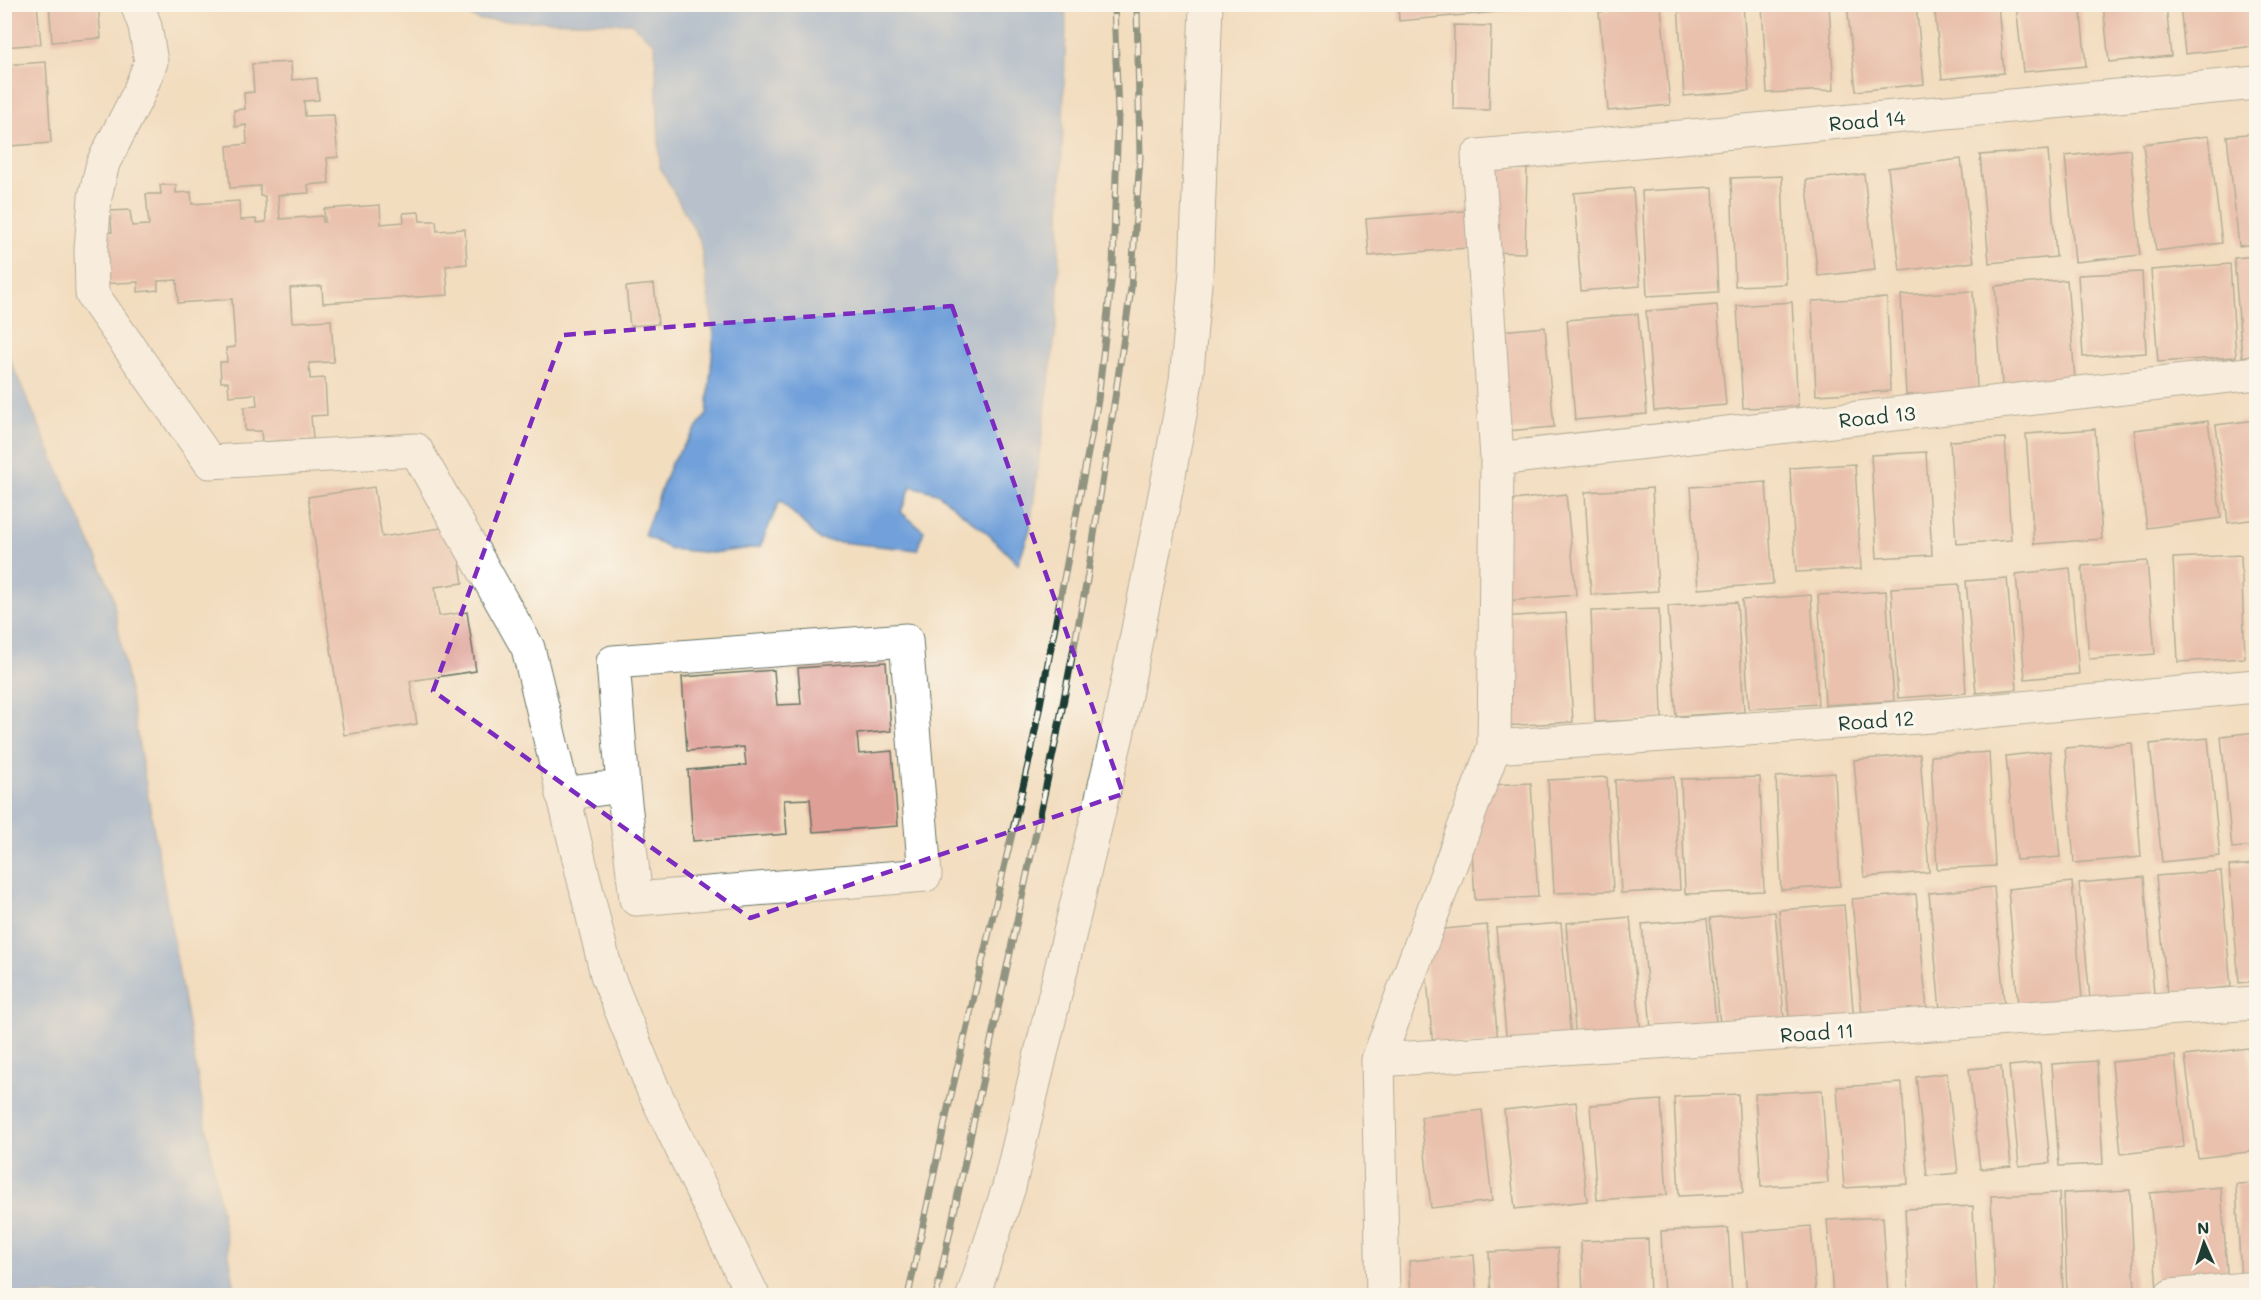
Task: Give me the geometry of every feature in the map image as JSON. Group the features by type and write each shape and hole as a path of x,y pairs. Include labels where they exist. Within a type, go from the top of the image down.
{"street":[{"path":"137,4 145,26 151,62 138,95 103,163 94,207 91,249 92,294 210,462 416,450 528,648 607,975 653,1089 753,1296"},
{"path":"974,1296 1008,1186 1117,735 1186,381 1196,272 1206,4"},
{"name":"Road 14","path":"1497,459 1478,156 2256,83"},
{"name":"Road 13","path":"1497,459 2256,373"},
{"path":"1383,1296 1378,1060 1494,747 1497,459"},
{"path":"906,640 925,875 636,899 623,786 613,662 906,640"},
{"name":"Road 12","path":"1494,747 1945,715 2256,686"},
{"path":"562,794 623,786"},
{"name":"Road 11","path":"1378,1060 2256,1003"},
{"path":"2171,1296 2256,1288"}],"highlighted area":[{"path":"952,306 1123,794 750,918 433,691 563,335"}],"water":[{"path":"450,5 1065,5 1057,320 1030,529 1018,564 988,534 937,493 911,486 901,512 924,531 917,550 820,540 780,500 760,547 712,553 670,549 644,535 671,463 707,414 714,334 700,240 660,167 655,44 631,23 478,20"},
{"path":"4,346 112,593 236,1295 5,1295"}],"building":[{"path":"4,4 37,4 41,44 4,47"},
{"path":"49,4 98,4 101,38 52,42"},
{"path":"1398,4 1507,4 1508,11 1399,21"},
{"path":"1678,4 1743,4 1749,91 1684,96"},
{"path":"1762,4 1829,4 1834,90 1767,93"},
{"path":"1847,4 1916,4 1924,84 1856,91"},
{"path":"1934,4 1998,4 2004,73 1942,79"},
{"path":"2016,4 2080,4 2086,66 2023,72"},
{"path":"2103,4 2166,4 2171,56 2109,62"},
{"path":"2180,4 2256,4 2256,46 2185,54"},
{"path":"1661,6 1670,105 1608,111 1599,12"},
{"path":"1454,25 1491,26 1489,110 1453,109"},
{"path":"46,62 51,143 10,146 7,99 4,99 4,65"},
{"path":"291,62 292,80 317,78 319,100 304,101 305,116 334,115 338,157 327,158 329,183 308,185 309,193 278,195 280,219 322,216 325,222 324,209 380,205 381,224 404,222 403,213 419,212 420,221 436,221 437,231 465,229 467,264 446,266 448,295 323,303 322,286 290,288 292,322 331,320 334,362 309,363 310,379 325,378 327,415 311,416 313,439 294,440 295,449 280,450 279,441 262,442 261,431 245,431 244,407 257,406 256,394 229,396 228,382 221,382 220,362 227,362 226,348 235,347 232,299 178,303 177,280 158,281 158,290 138,292 138,282 97,284 102,233 112,232 110,211 130,210 132,226 149,225 146,194 161,194 160,185 176,185 176,193 191,192 192,204 239,201 240,220 256,219 256,223 266,222 265,196 260,196 260,186 230,188 227,146 247,144 246,125 235,127 234,110 245,109 244,93 254,92 252,64"},
{"path":"2256,133 2256,244 2239,246 2227,136"},
{"path":"2209,136 2222,243 2156,251 2143,144"},
{"path":"2130,149 2140,255 2075,262 2065,156"},
{"path":"2048,150 2056,257 1989,263 1980,155"},
{"path":"1961,159 1974,262 1900,271 1888,168"},
{"path":"1491,168 1527,169 1525,253 1489,252"},
{"path":"1864,174 1875,270 1818,276 1806,180"},
{"path":"1782,176 1786,284 1735,286 1731,178"},
{"path":"1713,187 1718,292 1647,296 1642,191"},
{"path":"1633,188 1640,286 1581,291 1574,193"},
{"path":"1475,210 1479,247 1369,256 1366,219"},
{"path":"2256,256 2256,356 2242,357 2234,258"},
{"path":"2230,264 2236,357 2158,362 2151,270"},
{"path":"2142,272 2146,353 2083,357 2078,275"},
{"path":"2067,280 2075,379 2002,385 1995,286"},
{"path":"654,284 658,324 630,326 626,287"},
{"path":"1973,291 1977,391 1906,395 1901,295"},
{"path":"1887,298 1890,391 1816,395 1812,301"},
{"path":"1792,302 1798,406 1743,408 1737,306"},
{"path":"1717,305 1726,405 1654,411 1646,311"},
{"path":"1638,314 1647,414 1575,420 1567,320"},
{"path":"1545,327 1554,427 1482,433 1479,333"},
{"path":"2256,420 2256,519 2228,523 2216,425"},
{"path":"2208,421 2221,518 2147,528 2134,430"},
{"path":"2095,429 2102,539 2034,544 2026,434"},
{"path":"2005,438 2011,540 1956,544 1950,441"},
{"path":"1926,452 1932,555 1877,558 1871,455"},
{"path":"1855,464 1861,569 1796,572 1790,468"},
{"path":"1766,482 1773,584 1698,589 1691,487"},
{"path":"374,487 382,537 454,526 463,583 435,587 439,616 467,612 476,671 410,681 417,724 344,735 308,497"},
{"path":"1652,488 1658,591 1591,595 1585,492"},
{"path":"1566,494 1576,595 1505,601 1496,502"},
{"path":"2241,555 2245,658 2178,662 2173,558"},
{"path":"2147,561 2155,654 2089,659 2082,566"},
{"path":"2070,568 2079,674 2025,679 2016,574"},
{"path":"2007,578 2017,689 1976,693 1966,581"},
{"path":"1959,584 1966,693 1898,698 1891,588"},
{"path":"1886,591 1894,701 1825,705 1818,595"},
{"path":"1811,595 1818,704 1749,709 1742,600"},
{"path":"1737,602 1744,712 1676,716 1668,606"},
{"path":"1659,609 1662,719 1595,722 1591,611"},
{"path":"1566,613 1573,722 1504,726 1497,617"},
{"path":"886,662 891,731 857,734 859,754 892,751 898,826 813,832 810,799 784,800 787,834 693,841 688,770 746,765 744,747 687,751 682,677 774,670 777,705 801,704 798,668"},
{"path":"2256,732 2256,846 2232,848 2221,736"},
{"path":"2208,738 2220,856 2162,862 2150,744"},
{"path":"2132,743 2141,857 2074,863 2065,748"},
{"path":"2050,751 2060,857 2016,860 2006,756"},
{"path":"1989,752 1995,866 1937,869 1931,756"},
{"path":"1920,754 1929,872 1864,877 1854,760"},
{"path":"1835,773 1840,886 1781,890 1776,777"},
{"path":"1607,777 1613,891 1554,893 1548,780"},
{"path":"1674,777 1680,890 1621,893 1615,780"},
{"path":"1760,777 1764,891 1685,894 1681,779"},
{"path":"1531,783 1538,897 1475,900 1468,786"},
{"path":"2256,864 2256,981 2239,983 2229,866"},
{"path":"2221,871 2231,987 2167,993 2156,876"},
{"path":"2144,877 2154,994 2090,999 2079,883"},
{"path":"2072,882 2082,999 2018,1005 2008,889"},
{"path":"1994,887 2004,1003 1940,1010 1929,893"},
{"path":"1916,894 1927,1010 1862,1016 1852,899"},
{"path":"1844,905 1854,1021 1790,1027 1779,910"},
{"path":"1775,912 1785,1029 1721,1035 1710,918"},
{"path":"1630,917 1641,1034 1576,1040 1566,923"},
{"path":"1707,919 1717,1035 1652,1041 1642,924"},
{"path":"1561,923 1571,1040 1507,1045 1496,928"},
{"path":"1487,925 1498,1042 1433,1048 1423,931"},
{"path":"2248,1048 2256,1119 2256,1151 2198,1158 2185,1056"},
{"path":"2175,1056 2184,1147 2121,1154 2112,1062"},
{"path":"2097,1061 2103,1164 2059,1166 2052,1064"},
{"path":"2040,1063 2050,1163 2019,1166 2009,1066"},
{"path":"2001,1066 2011,1166 1980,1169 1969,1069"},
{"path":"1947,1073 1958,1173 1927,1176 1916,1077"},
{"path":"1902,1083 1908,1184 1844,1188 1837,1087"},
{"path":"1822,1090 1828,1183 1761,1187 1755,1094"},
{"path":"1738,1094 1743,1193 1679,1196 1674,1097"},
{"path":"1661,1100 1667,1195 1597,1200 1590,1105"},
{"path":"1576,1102 1587,1201 1515,1209 1504,1110"},
{"path":"1482,1110 1492,1201 1431,1208 1421,1117"},
{"path":"2256,1183 2256,1283 2241,1284 2236,1184"},
{"path":"2221,1187 2228,1286 2157,1291 2150,1193"},
{"path":"2130,1190 2135,1290 2067,1293 2063,1193"},
{"path":"2059,1193 2063,1293 1995,1296 1991,1196"},
{"path":"1973,1206 1977,1296 1909,1296 1905,1209"},
{"path":"1883,1217 1888,1296 1833,1296 1827,1220"},
{"path":"1811,1226 1816,1296 1747,1296 1742,1232"},
{"path":"1728,1228 1732,1296 1664,1296 1661,1231"},
{"path":"1648,1239 1650,1296 1583,1296 1581,1241"},
{"path":"1558,1248 1561,1296 1491,1296 1489,1252"},
{"path":"1474,1255 1477,1296 1411,1296 1409,1261"}],"railway":[{"path":"908,1296 948,1108 1031,752 1098,400 1113,266 1118,115 1114,4"},
{"path":"936,1296 1057,735 1087,580 1131,289 1140,157 1137,4"}]}
